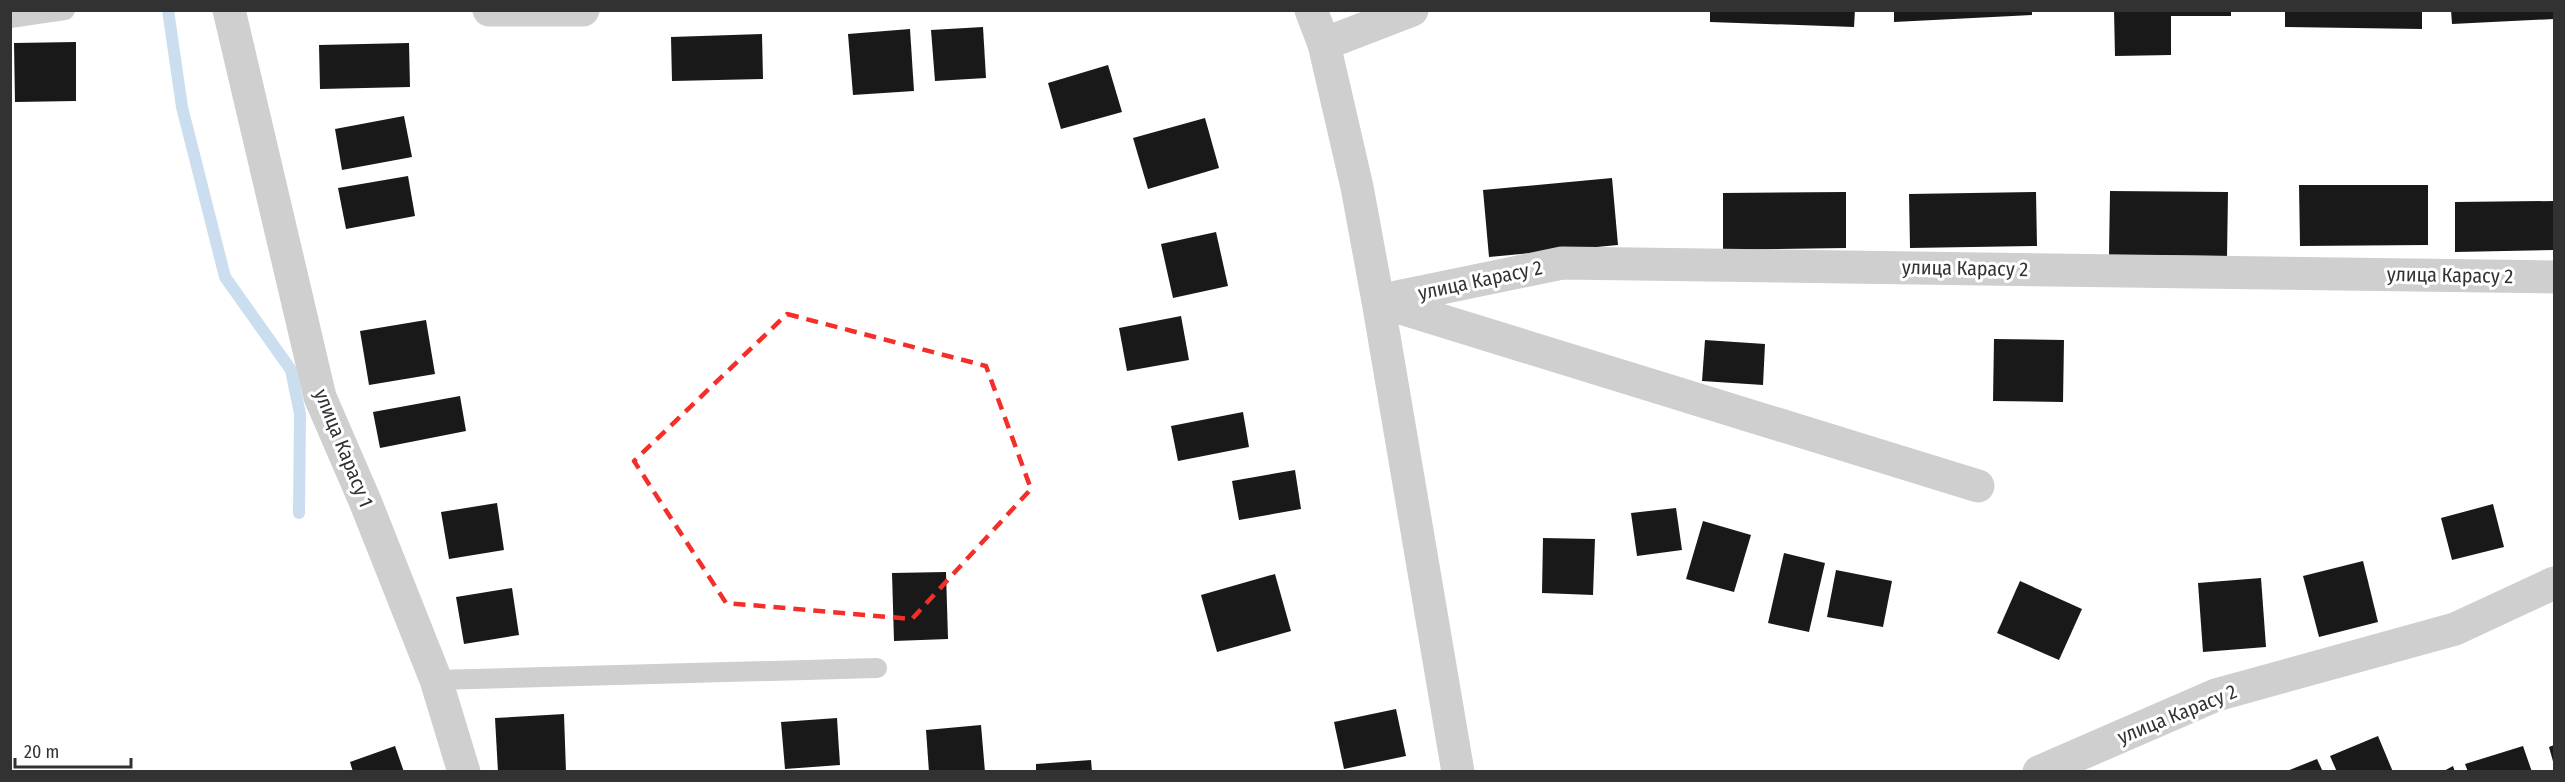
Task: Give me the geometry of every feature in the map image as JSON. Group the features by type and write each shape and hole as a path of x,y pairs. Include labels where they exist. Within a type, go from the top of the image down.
{"street":[{"name":"улица Карасу 1","path":"229,10 320,397 365,501 436,680 464,771"},
{"path":"489,10 583,10"},
{"path":"1311,10 1324,44 1357,188 1458,771"},
{"path":"1324,44 1412,10"},
{"name":"улица Карасу 2","path":"1378,301 1562,263 2554,277"},
{"name":"улица Карасу 2","path":"1378,301 1978,486"},
{"name":"улица Карасу 2","path":"2039,771 2216,695 2455,629 2554,583"}],"lane":[{"path":"10,18 65,10"},
{"path":"436,680 877,668"}],"highlighted area":[{"path":"787,314 986,366 1031,489 912,619 726,603 634,461"}],"building":[{"path":"1710,10 1855,10 1854,27 1710,22"},
{"path":"1894,10 2032,10 2032,15 1894,22"},
{"path":"2114,10 2231,10 2231,16 2171,16 2171,55 2115,56"},
{"path":"2285,10 2422,10 2422,29 2285,27"},
{"path":"2451,10 2554,10 2554,19 2452,24"},
{"path":"983,27 986,78 935,81 931,30"},
{"path":"910,29 914,91 853,95 848,34"},
{"path":"762,34 763,79 672,81 671,37"},
{"path":"76,42 76,101 15,102 14,43"},
{"path":"409,43 410,87 320,89 319,45"},
{"path":"1108,65 1122,112 1061,129 1048,83"},
{"path":"404,116 412,157 342,170 335,129"},
{"path":"1205,118 1219,168 1148,189 1133,138"},
{"path":"408,176 415,216 346,229 338,188"},
{"path":"1612,178 1618,245 1489,257 1483,190"},
{"path":"2299,185 2428,185 2428,245 2300,246"},
{"path":"2110,191 2228,192 2227,256 2109,255"},
{"path":"1846,192 1846,248 1723,250 1723,193"},
{"path":"2036,192 2037,246 1910,248 1909,194"},
{"path":"2554,201 2554,250 2455,252 2455,202"},
{"path":"1216,232 1228,286 1173,298 1161,244"},
{"path":"1181,316 1189,360 1127,371 1119,328"},
{"path":"426,320 435,374 369,385 360,331"},
{"path":"1994,339 2064,340 2063,402 1993,401"},
{"path":"1705,340 1765,344 1763,385 1702,381"},
{"path":"460,396 466,431 380,448 373,412"},
{"path":"1243,412 1249,447 1178,461 1171,426"},
{"path":"1295,470 1301,509 1239,520 1232,481"},
{"path":"497,503 504,550 449,559 441,512"},
{"path":"2493,504 2504,547 2452,560 2441,518"},
{"path":"1676,508 1682,550 1637,556 1631,513"},
{"path":"1703,521 1751,535 1734,592 1686,579"},
{"path":"1543,538 1595,539 1593,595 1542,593"},
{"path":"1784,553 1825,563 1809,632 1768,623"},
{"path":"2363,561 2378,622 2319,637 2303,576"},
{"path":"1836,570 1892,581 1883,627 1827,617"},
{"path":"946,572 948,639 894,641 892,573"},
{"path":"1275,574 1291,631 1217,652 1201,595"},
{"path":"2261,578 2266,647 2203,652 2198,583"},
{"path":"2020,581 2082,609 2059,660 1997,633"},
{"path":"512,588 519,635 464,644 456,597"},
{"path":"1396,709 1406,756 1344,769 1334,722"},
{"path":"564,714 566,772 498,772 495,718"},
{"path":"837,718 840,765 785,769 781,722"},
{"path":"981,725 985,772 929,772 926,730"},
{"path":"2378,736 2393,772 2337,772 2330,756"},
{"path":"2554,745 2554,765 2549,747"},
{"path":"395,746 404,772 353,772 350,762"},
{"path":"2523,746 2532,772 2468,772 2465,764"},
{"path":"2317,759 2323,772 2287,772 2287,771"},
{"path":"1091,760 1092,772 1036,772 1036,764"},
{"path":"2453,766 2455,772 2442,772"}],"waterway":[{"path":"168,10 182,107 225,277 291,370 300,414 299,513"}]}
